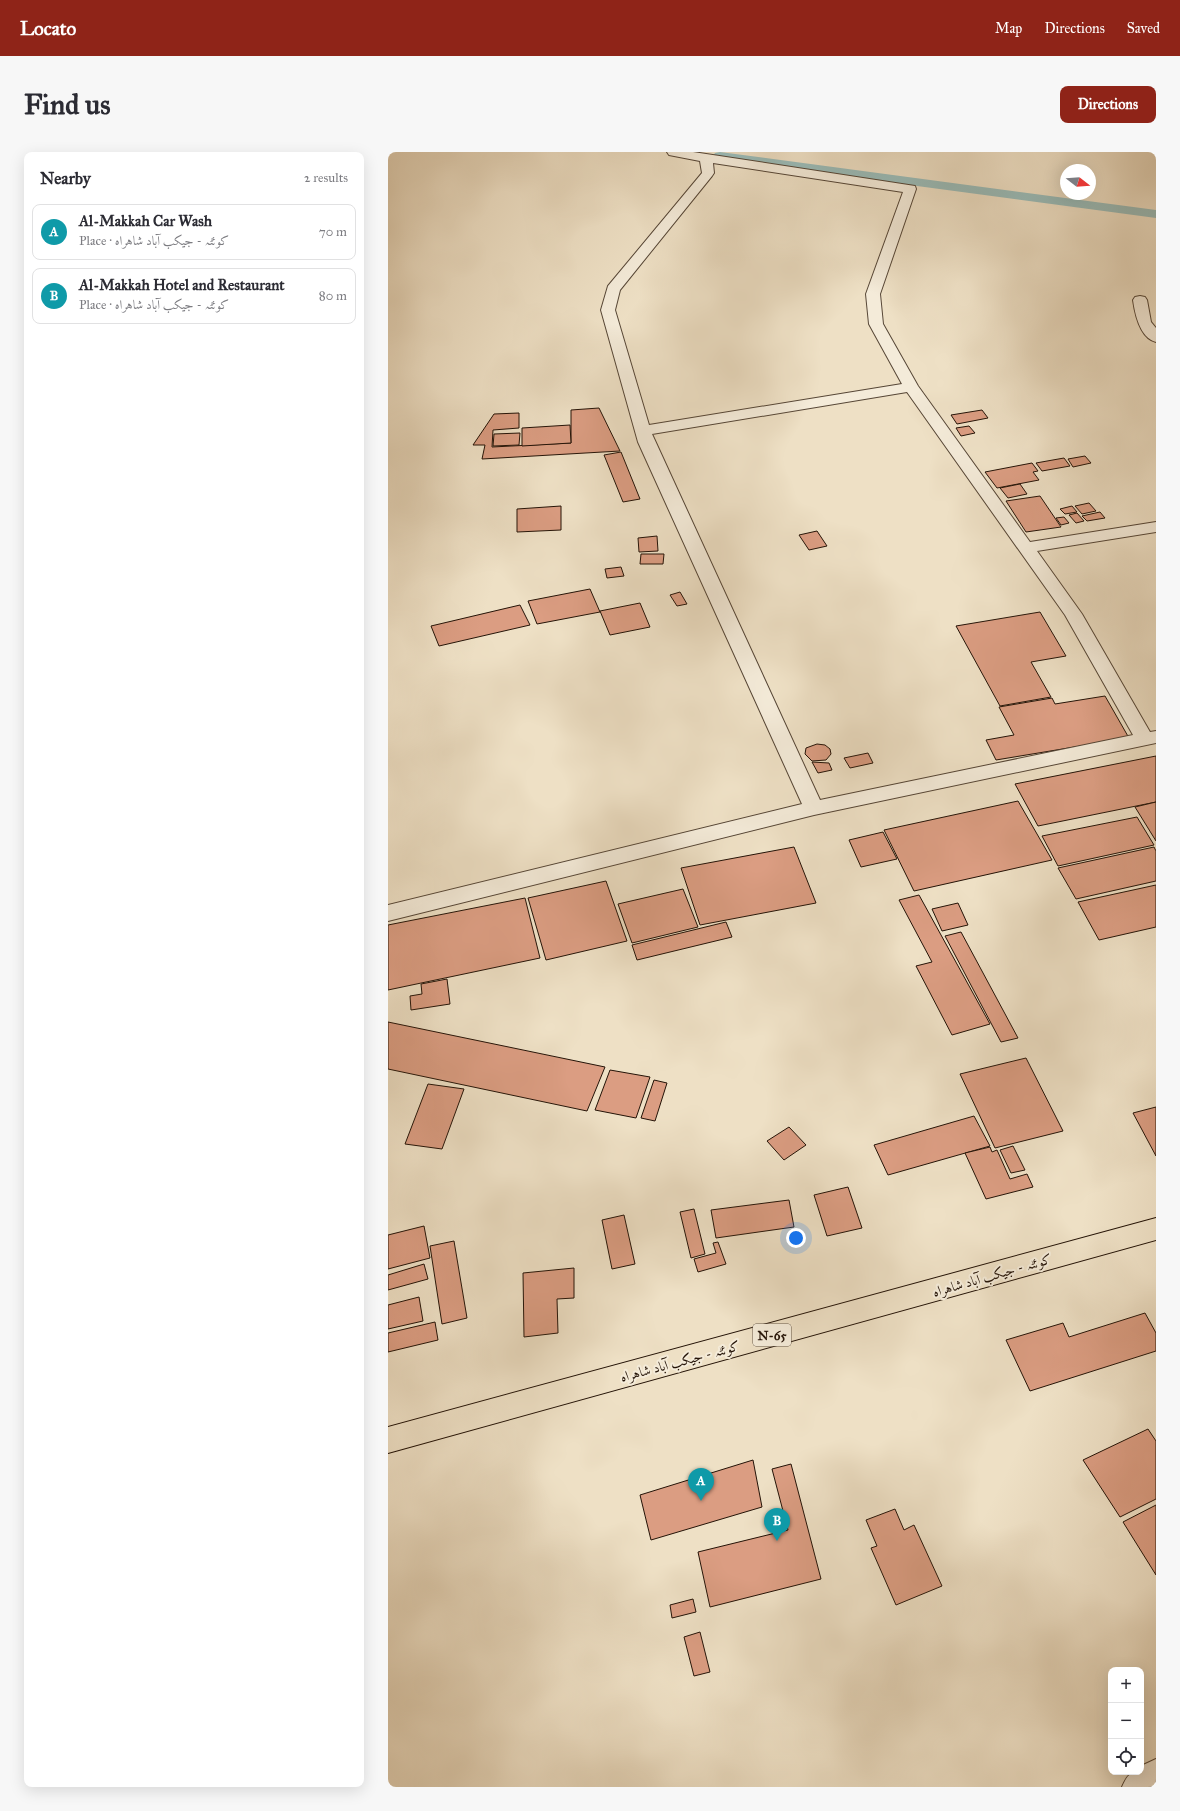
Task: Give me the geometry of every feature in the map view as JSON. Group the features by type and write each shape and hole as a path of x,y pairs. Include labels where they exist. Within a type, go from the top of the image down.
{"highway":[{"name":"کوئٹہ - جیکب آباد شاہراہ","path":"388,1440 1156,1229"}],"street":[{"path":"388,913 814,808 1151,738 1073,614 911,387 876,324 873,294 910,189 708,155 673,152"},
{"path":"708,155 708,173 613,289 608,310 646,442 814,808"},
{"path":"1140,300 1144,322 1156,338"},
{"path":"643,431 911,387"},
{"path":"1026,548 1156,527"},
{"path":"1138,1787 1156,1775"}],"building":[{"path":"599,408 620,451 482,459 485,445 473,445 494,414 519,413 519,428 493,430 492,447 571,443 571,410"},
{"path":"982,410 988,418 957,424 951,415"},
{"path":"570,425 571,443 522,446 522,428"},
{"path":"969,426 975,433 961,436 956,428"},
{"path":"520,433 519,445 493,446 494,434"},
{"path":"621,452 640,499 623,502 604,455"},
{"path":"1085,456 1091,463 1073,467 1068,459"},
{"path":"1064,458 1070,466 1042,471 1036,463"},
{"path":"1032,463 1038,471 1033,472 1039,480 997,488 985,472"},
{"path":"1020,484 1027,494 1008,498 1000,488"},
{"path":"1040,496 1061,527 1026,532 1006,501"},
{"path":"1089,503 1096,511 1082,514 1075,506"},
{"path":"561,506 561,530 517,532 517,509"},
{"path":"1072,506 1077,512 1065,514 1060,509"},
{"path":"1100,512 1105,518 1087,521 1082,516"},
{"path":"1077,513 1084,521 1076,523 1069,515"},
{"path":"1064,517 1069,523 1061,525 1056,518"},
{"path":"817,531 827,546 809,550 799,535"},
{"path":"657,536 658,551 639,552 638,538"},
{"path":"641,554 664,554 663,564 640,564"},
{"path":"621,567 624,576 607,578 605,569"},
{"path":"590,589 600,612 537,624 528,601"},
{"path":"680,592 687,604 677,606 670,595"},
{"path":"640,603 650,627 610,635 600,611"},
{"path":"520,605 530,625 439,646 431,626"},
{"path":"1040,612 1066,656 1031,662 1051,697 1000,706 956,626"},
{"path":"1105,696 1129,738 996,760 986,740 1014,735 999,707 1052,698 1055,704"},
{"path":"817,744 825,745 830,749 831,754 826,760 812,761 805,754 806,748"},
{"path":"868,753 873,763 850,768 844,758"},
{"path":"1156,756 1156,802 1038,826 1015,784"},
{"path":"812,762 829,763 832,770 818,773"},
{"path":"1018,801 1052,860 914,891 884,830"},
{"path":"1156,802 1156,841 1135,807"},
{"path":"1137,817 1154,845 1058,866 1042,836"},
{"path":"883,832 897,859 861,867 849,840"},
{"path":"794,847 816,903 700,925 681,868"},
{"path":"1154,847 1156,851 1156,881 1076,899 1058,868"},
{"path":"606,881 627,941 546,960 528,898"},
{"path":"1156,885 1156,927 1099,940 1078,902"},
{"path":"683,889 698,927 632,943 618,904"},
{"path":"919,895 990,1024 952,1035 916,966 932,962 899,900"},
{"path":"525,898 540,958 388,990 388,925"},
{"path":"958,903 968,925 942,931 932,909"},
{"path":"726,922 732,937 637,960 632,945"},
{"path":"961,932 1018,1038 1001,1042 945,936"},
{"path":"447,979 450,1004 411,1010 410,996 422,994 421,984"},
{"path":"388,1022 605,1067 587,1111 388,1069"},
{"path":"1026,1058 1063,1131 995,1148 960,1074"},
{"path":"610,1070 650,1077 636,1118 595,1110"},
{"path":"654,1080 667,1083 655,1121 641,1118"},
{"path":"428,1084 464,1089 442,1149 405,1144"},
{"path":"1156,1107 1156,1156 1133,1113"},
{"path":"974,1116 990,1146 888,1175 874,1145"},
{"path":"789,1127 806,1145 784,1160 767,1141"},
{"path":"1013,1146 1025,1170 1011,1173 1000,1150"},
{"path":"990,1147 992,1152 997,1150 1010,1179 1027,1174 1033,1187 986,1199 965,1153"},
{"path":"848,1187 862,1228 827,1236 814,1195"},
{"path":"789,1200 794,1227 716,1238 711,1210"},
{"path":"694,1209 705,1254 691,1258 680,1212"},
{"path":"624,1215 635,1264 612,1269 602,1220"},
{"path":"424,1226 430,1258 388,1269 388,1235"},
{"path":"454,1241 467,1318 442,1324 430,1246"},
{"path":"718,1242 726,1264 698,1272 694,1259 716,1253 713,1243"},
{"path":"424,1264 428,1279 388,1290 388,1275"},
{"path":"574,1268 574,1298 557,1299 558,1333 524,1337 523,1273"},
{"path":"419,1297 423,1321 388,1329 388,1305"},
{"path":"1145,1313 1156,1333 1156,1351 1030,1391 1006,1340 1063,1323 1069,1337"},
{"path":"435,1322 438,1340 388,1352 388,1333"},
{"path":"1148,1429 1156,1441 1156,1499 1120,1517 1083,1460"},
{"path":"753,1460 762,1507 651,1540 640,1495"},
{"path":"791,1464 821,1579 710,1607 698,1552 788,1530 772,1469"},
{"path":"1156,1505 1156,1575 1123,1522"},
{"path":"895,1509 904,1530 914,1525 942,1586 896,1605 871,1548 877,1546 866,1520"},
{"path":"693,1599 696,1612 672,1618 670,1605"},
{"path":"700,1632 710,1672 694,1676 684,1637"}],"waterway":[{"path":"720,156 1156,214"}],"place":[{"name":"Al-Makkah Car Wash","path":"701,1501"},
{"name":"Al-Makkah Hotel and Restaurant","path":"777,1541"}]}
